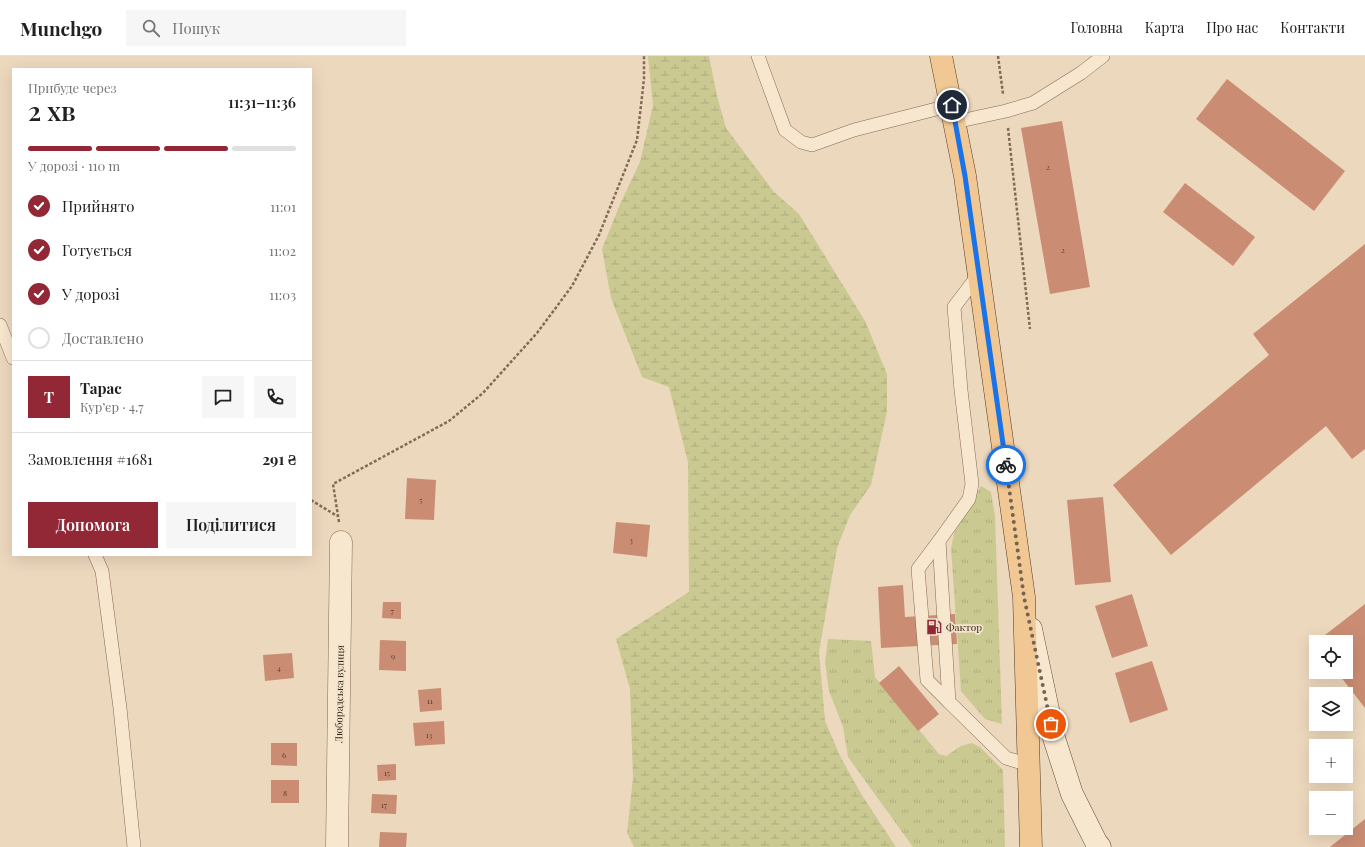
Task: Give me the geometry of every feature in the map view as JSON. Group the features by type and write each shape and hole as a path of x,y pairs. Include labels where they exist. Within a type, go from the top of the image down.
{"main road":[{"path":"941,56 965,176 1024,597 1031,847"}],"street":[{"name":"Люборадська вулиця","path":"337,847 342,542"},
{"path":"1024,597 1054,738 1072,794 1096,842 1100,847"}],"lane":[{"path":"758,56 785,130 801,142 812,145 854,130 953,113 1006,111 1033,103 1081,73 1104,56"},
{"path":"979,274 954,307 960,390 972,484 970,499 918,569 927,680 1006,758 1029,765"},
{"path":"0,325 12,355"},
{"path":"939,541 949,702"},
{"path":"95,556 102,571 120,708 134,847"}],"path":[{"path":"342,542 333,484 449,420 483,393 537,334 572,286 598,235 637,140 644,79 644,56"},
{"path":"998,56 1006,111 1030,329"},
{"path":"312,501 338,516"}],"green space":[{"path":"648,56 709,56 717,96 726,128 774,192 799,214 865,321 887,374 887,411 871,485 850,515 837,548 819,652 825,721 841,758 863,797 896,847 634,847 627,833 633,778 630,689 616,639 689,592 688,462 669,387 642,377 611,298 602,249 621,202 640,162 653,105"},
{"path":"981,486 991,492 995,516 1002,724 985,719 961,691 951,548 954,534"},
{"path":"828,639 871,641 875,677 939,754 946,756 961,746 972,743 980,747 1003,770 1005,847 913,847 848,757 843,727 829,691 825,662"}],"building":[{"path":"1227,79 1345,171 1314,211 1196,119"},
{"path":"1062,121 1090,287 1050,294 1021,128"},
{"path":"1185,183 1255,237 1233,266 1163,212"},
{"path":"1365,244 1365,449 1352,459 1326,426 1171,555 1113,485 1269,355 1253,334"},
{"path":"407,478 436,480 434,520 405,519"},
{"path":"1103,497 1111,582 1075,585 1067,500"},
{"path":"616,522 650,525 647,557 613,553"},
{"path":"903,585 905,617 955,614 957,644 881,648 878,587"},
{"path":"1132,594 1148,646 1112,658 1095,606"},
{"path":"383,602 401,602 401,619 382,618"},
{"path":"1365,604 1365,708 1353,693 1353,687 1349,687 1342,679 1353,679 1353,635 1325,635"},
{"path":"380,640 406,641 406,671 379,670"},
{"path":"292,653 294,678 265,681 263,655"},
{"path":"1152,661 1168,710 1130,723 1115,673"},
{"path":"899,666 939,714 918,731 879,683"},
{"path":"441,688 442,710 420,712 418,690"},
{"path":"444,721 445,744 415,746 413,723"},
{"path":"271,743 297,743 297,766 271,765"},
{"path":"396,764 396,780 378,781 377,765"},
{"path":"271,780 299,780 299,803 271,803"},
{"path":"372,794 397,795 396,814 371,813"},
{"path":"1365,819 1365,847 1330,847 1345,835 1353,835 1353,829"},
{"path":"380,832 407,833 406,847 379,847"}],"way so far":[{"path":"1006,465 1024,597 1051,724"}],"place":[{"name":"Фактор","path":"934,627"}],"route":[{"path":"952,105 965,176 1006,465"}]}
